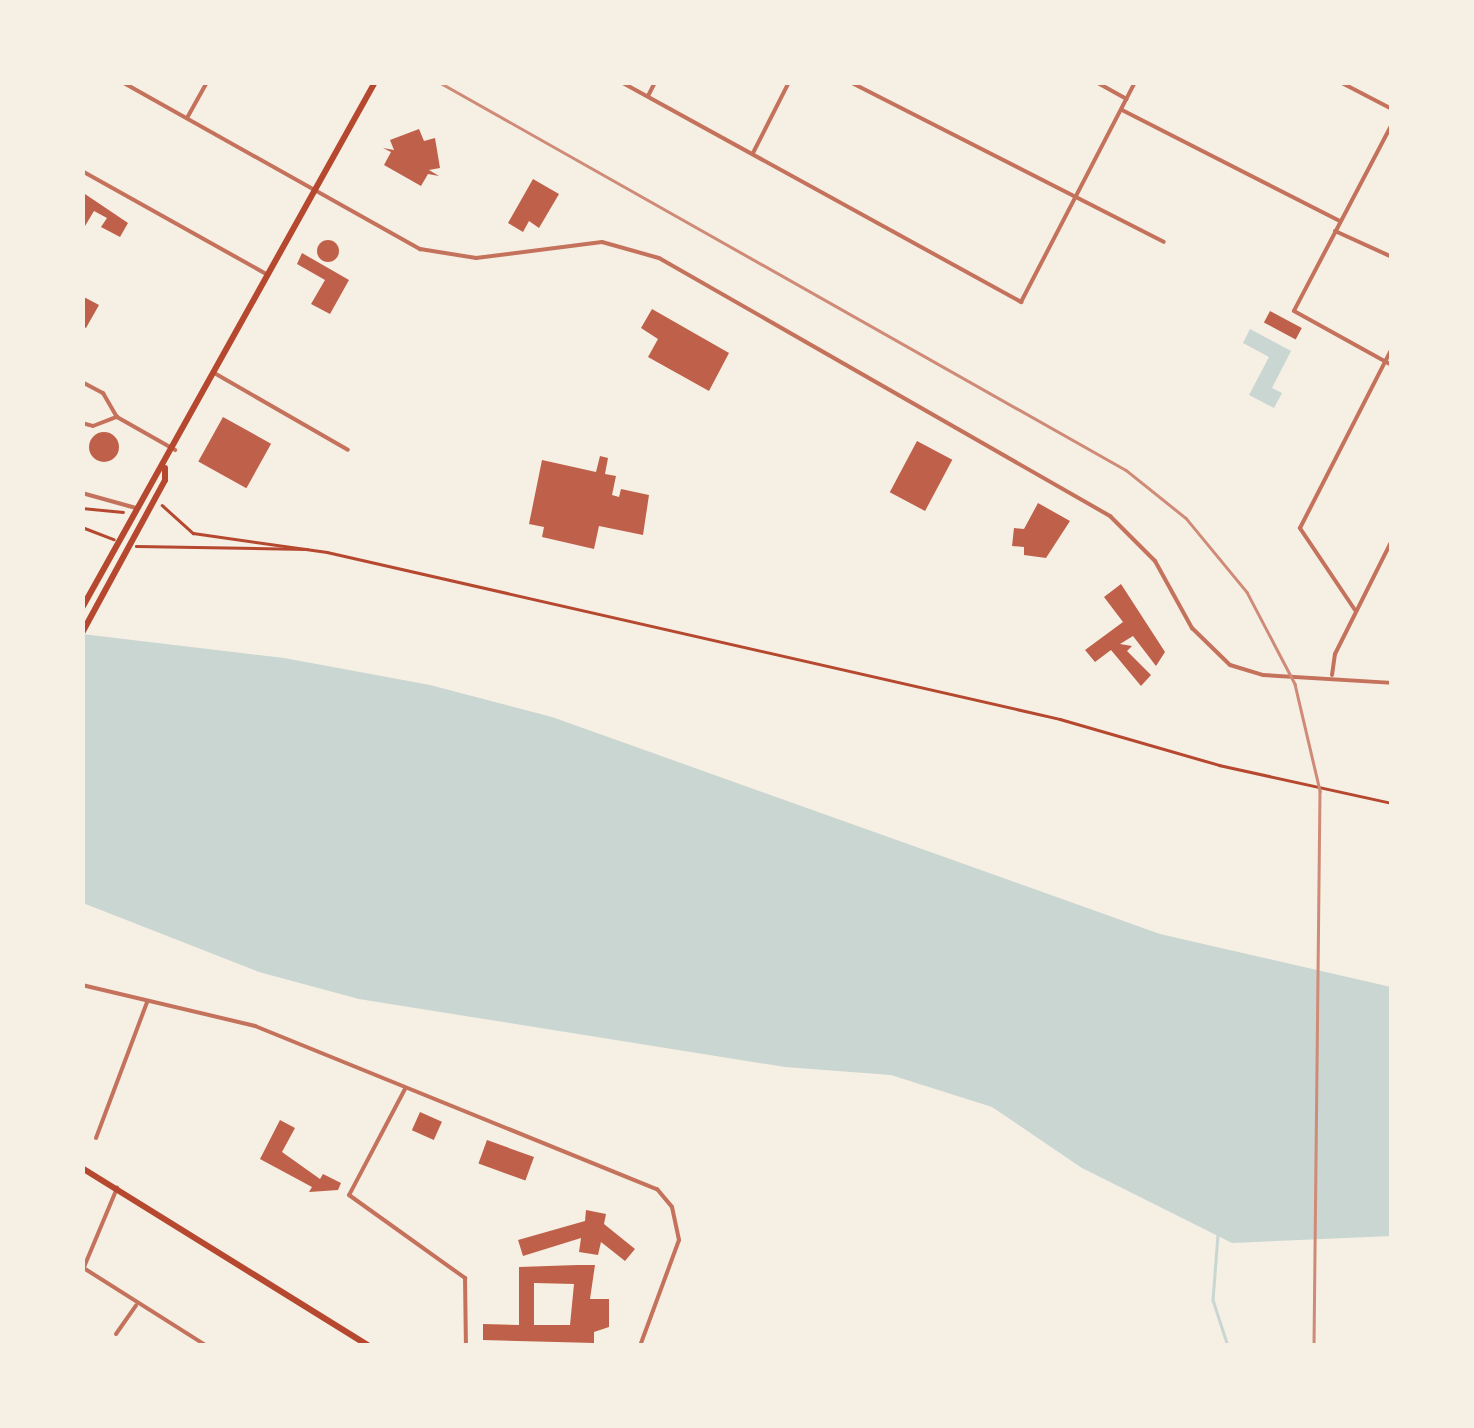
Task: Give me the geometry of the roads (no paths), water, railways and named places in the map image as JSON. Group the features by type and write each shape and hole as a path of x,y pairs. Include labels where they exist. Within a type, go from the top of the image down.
{"main road":[{"path":"82,608 136,508 176,450 375,82"},
{"path":"82,633 142,526 165,468"},
{"path":"82,1168 369,1346"}],"street":[{"path":"122,82 408,243 442,254 476,258 602,242 659,258 1110,516 1155,561 1203,643 1230,665 1263,675 1332,674 1392,683"},
{"path":"187,118 206,82"},
{"path":"621,82 1021,302 1136,82"},
{"path":"648,97 656,82"},
{"path":"753,152 789,82"},
{"path":"850,82 1164,242"},
{"path":"1096,82 1127,99"},
{"path":"1340,82 1392,109"},
{"path":"1122,110 1340,221"},
{"path":"1392,124 1294,311 1392,365"},
{"path":"82,171 270,276"},
{"path":"1335,231 1392,257"},
{"path":"1356,610 1300,528 1392,348"},
{"path":"216,374 348,450"},
{"path":"82,382 103,393 117,417 176,450"},
{"path":"82,423 93,426 117,417"},
{"path":"82,493 136,508"},
{"path":"1332,674 1356,610 1392,540"},
{"path":"82,985 255,1026 646,1184 672,1206 677,1249 640,1346"},
{"path":"96,1138 148,1001"},
{"path":"406,1089 349,1195 465,1278 466,1346"},
{"path":"117,1188 83,1267 207,1346"},
{"path":"116,1334 138,1303"}],"waterway":[{"path":"1218,1235 1213,1300 1228,1346"}],"railway":[{"path":"439,82 1126,470 1186,518 1247,592 1295,684 1320,791 1314,1346"}]}
